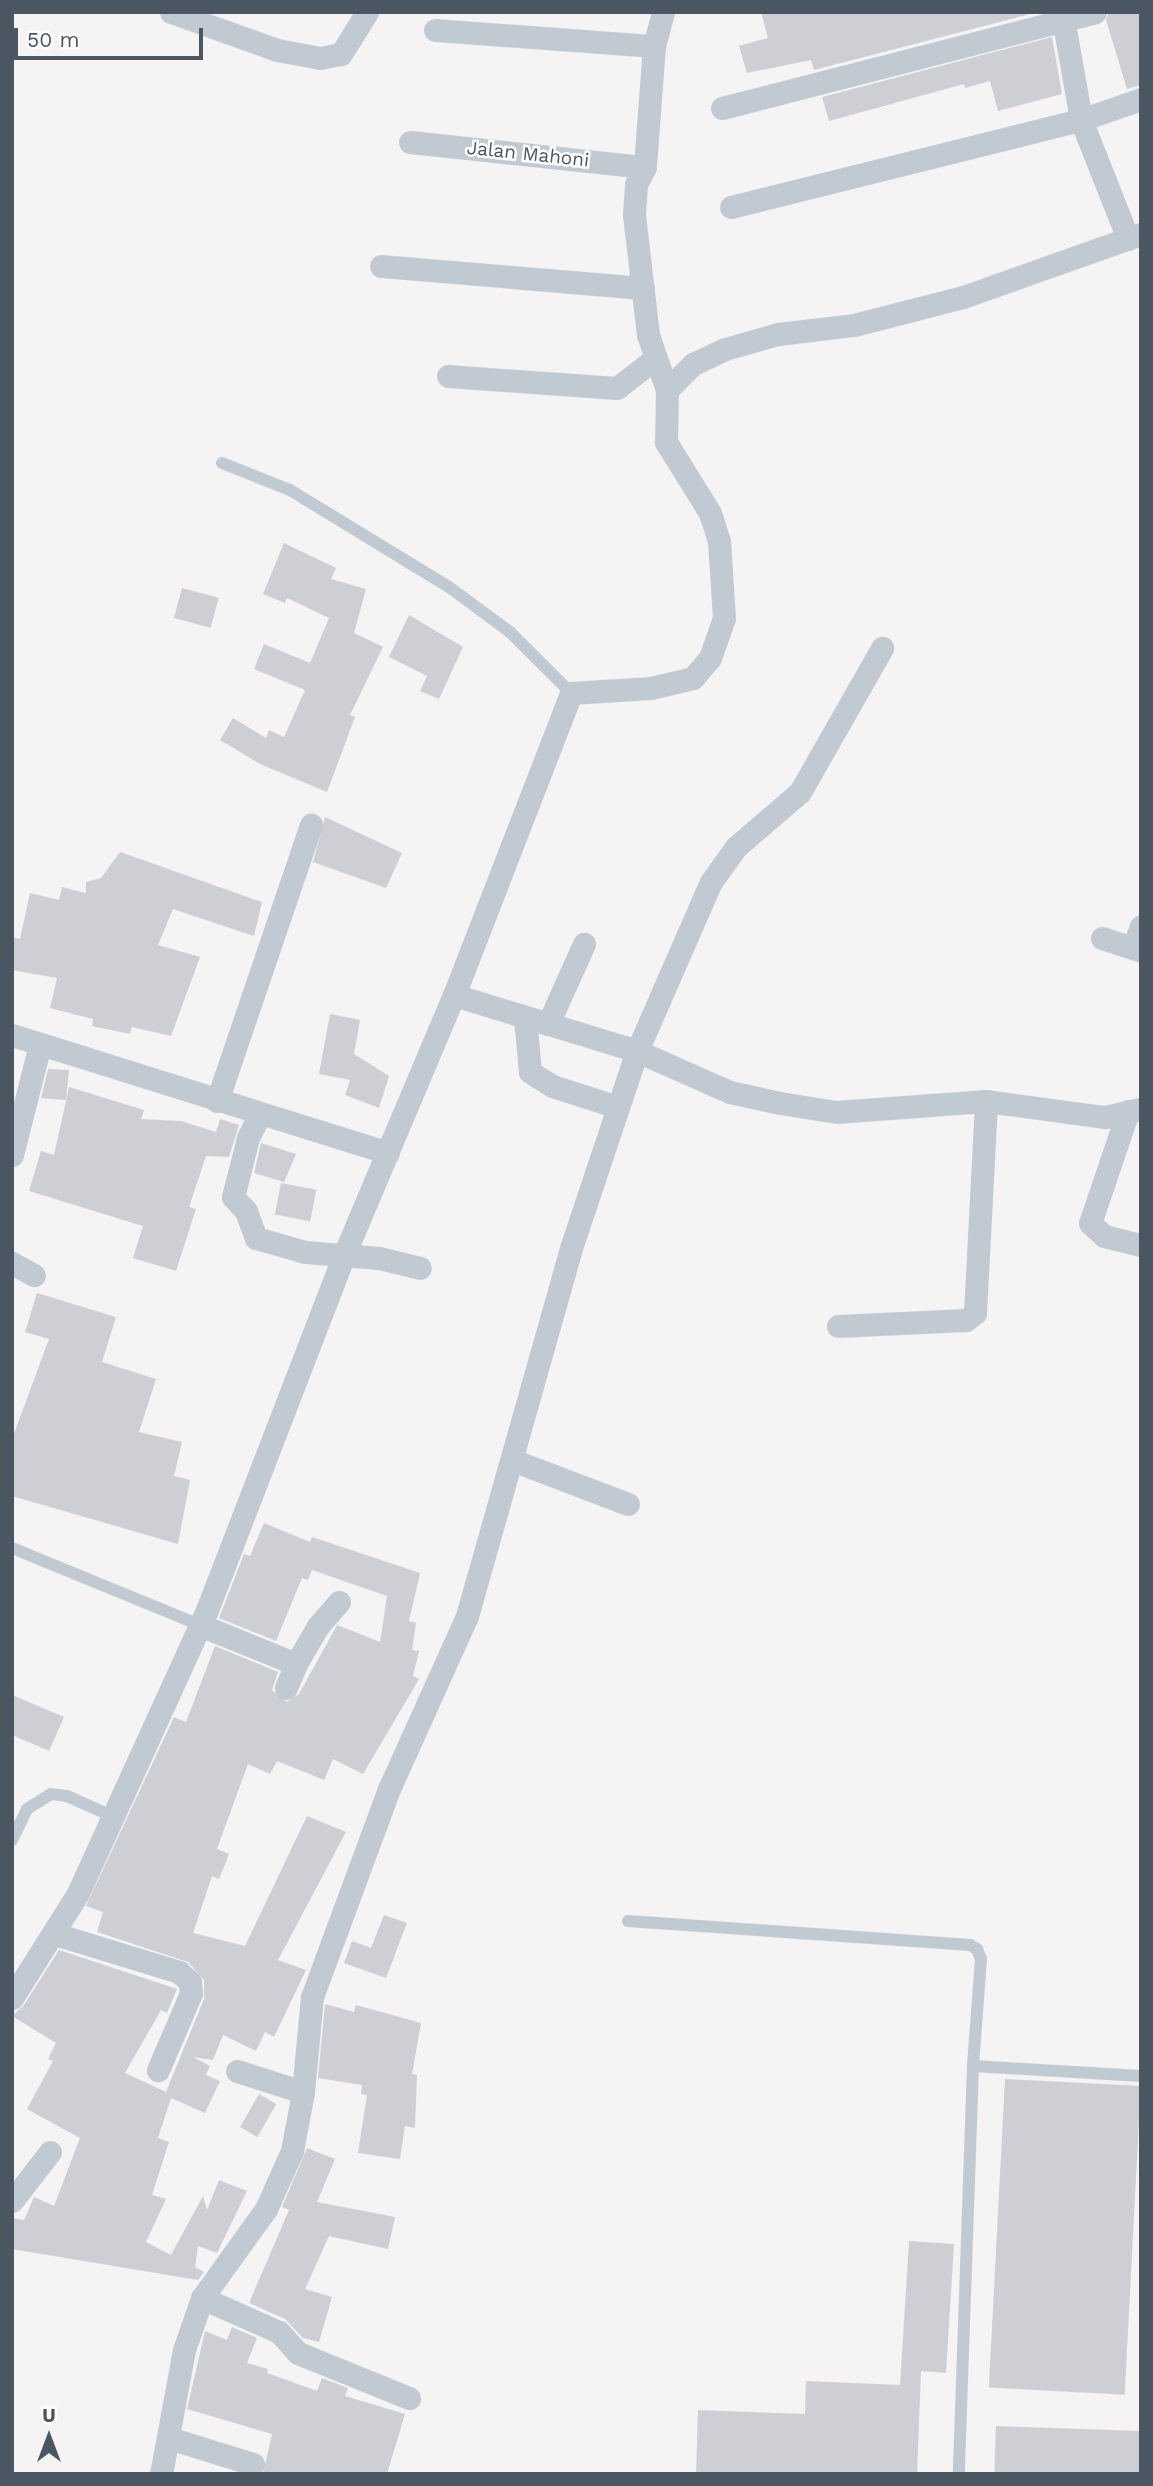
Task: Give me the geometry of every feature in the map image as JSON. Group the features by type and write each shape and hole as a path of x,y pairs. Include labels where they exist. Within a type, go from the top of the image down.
{"street":[{"path":"170,12 277,50 320,58 341,54 367,12"},
{"path":"12,1998 55,1934 114,1817 200,1625 344,1255 454,995 571,693 651,688 693,678 710,658 724,618 723,569 710,513 666,442 667,390 653,360 634,215 636,185 645,167 653,46 663,12"},
{"path":"722,108 1063,17 1095,12"},
{"path":"667,390 693,364 725,349 778,334 854,325 964,297 1134,236 1081,120 1063,17"},
{"path":"435,30 472,23 653,46"},
{"path":"731,208 1081,120 1141,99"},
{"name":"Jalan Mahoni","path":"410,142 645,167"},
{"path":"381,266 643,288"},
{"path":"448,376 617,388 653,360"},
{"path":"162,2474 184,2350 202,2298 266,2209 292,2151 303,2092 312,1997 321,1968 389,1789 467,1616 571,1248 637,1051 711,882 736,847 800,792 882,648"},
{"path":"217,1101 311,825"},
{"path":"1102,938 1137,950 1141,926"},
{"path":"548,1024 583,944"},
{"path":"454,995 637,1051 730,1092 836,1112 986,1101 1080,1116 1105,1117 1134,1110"},
{"path":"525,1017 530,1072 552,1086 618,1107"},
{"path":"12,1035 388,1153"},
{"path":"12,1155 40,1044"},
{"path":"838,1326 966,1320 975,1313 979,1300 986,1101"},
{"path":"1134,1110 1090,1223 1104,1236 1141,1245"},
{"path":"260,1114 248,1138 233,1197 246,1210 256,1238 305,1252 344,1255 420,1268"},
{"path":"12,1263 34,1275"},
{"path":"512,1460 628,1504"},
{"path":"286,1688 296,1664 318,1626 339,1601"},
{"path":"200,1625 296,1664"},
{"path":"55,1934 179,1972 190,1982 191,1993 158,2070"},
{"path":"237,2071 303,2092"},
{"path":"12,2201 50,2152"},
{"path":"202,2298 279,2332 298,2353 409,2398"},
{"path":"169,2438 253,2464"}],"lane":[{"path":"222,463 290,490 449,587 510,632 571,693"},
{"path":"12,1548 200,1625"},
{"path":"12,1840 27,1809 51,1794 67,1796 114,1817"},
{"path":"628,1921 970,1945 981,1959 973,2066 959,2474"},
{"path":"973,2066 1141,2076"}],"building":[{"path":"761,12 1038,12 814,70 811,60 747,73 739,46 768,38"},
{"path":"1109,12 1141,12 1141,85 1127,89 1106,20"},
{"path":"1052,37 1062,94 998,111 990,81 965,88 964,84 829,121 822,97"},
{"path":"284,543 336,568 331,579 366,589 354,633 383,647 350,715 355,717 327,792 260,764 220,740 233,718 266,738 269,730 284,737 305,690 254,669 264,644 310,663 329,618 287,598 285,603 263,594"},
{"path":"182,588 219,598 211,628 174,618"},
{"path":"409,615 463,647 439,699 420,691 427,676 389,657"},
{"path":"325,817 402,853 386,888 313,862"},
{"path":"120,852 262,902 254,936 173,909 158,945 200,957 171,1036 132,1027 130,1034 92,1026 93,1019 50,1008 57,978 12,970 12,937 20,939 30,893 59,900 62,887 86,893 86,882 101,878"},
{"path":"330,1014 360,1020 354,1054 389,1076 379,1108 345,1095 350,1080 319,1074"},
{"path":"48,1069 69,1070 66,1100 41,1098"},
{"path":"69,1087 144,1110 141,1119 181,1121 216,1132 220,1119 239,1125 229,1157 206,1156 189,1207 196,1209 176,1271 133,1258 143,1226 29,1191 41,1151 54,1155"},
{"path":"261,1143 296,1154 284,1182 254,1173"},
{"path":"281,1183 316,1190 310,1221 275,1214"},
{"path":"37,1293 116,1317 102,1362 156,1379 139,1432 182,1442 174,1476 190,1480 178,1544 12,1496 12,1439 49,1339 25,1332"},
{"path":"264,1523 310,1542 312,1537 420,1573 409,1621 416,1623 412,1650 419,1651 413,1676 419,1679 363,1774 333,1759 324,1780 277,1761 270,1774 248,1764 217,1849 229,1854 219,1879 212,1876 193,1933 245,1946 307,1816 346,1832 278,1960 306,1970 274,2037 265,2032 256,2051 223,2035 213,2060 193,2057 210,2066 206,2075 220,2081 205,2113 171,2098 158,2138 169,2142 152,2195 166,2199 146,2242 171,2255 203,2196 207,2210 219,2180 247,2191 217,2253 198,2246 195,2267 204,2272 198,2280 12,2249 12,2218 24,2220 34,2197 54,2206 80,2138 27,2109 53,2061 48,2059 56,2043 12,2016 24,2005 59,1950 177,1989 167,2013 161,2010 125,2073 166,2092 204,1999 204,1980 188,1962 97,1932 103,1912 86,1906 174,1717 186,1722 215,1646 278,1672 272,1690 287,1702 299,1694 337,1625 380,1642 387,1596 312,1570 308,1580 302,1578 276,1641 219,1618 244,1554 250,1556"},
{"path":"12,1695 64,1717 49,1751 12,1735"},
{"path":"384,1915 407,1923 386,1978 344,1963 352,1941 371,1948"},
{"path":"325,2004 354,2012 356,2005 421,2023 412,2074 417,2075 415,2128 405,2126 400,2159 358,2153 367,2095 361,2094 362,2085 318,2078"},
{"path":"1005,2079 1141,2086 1125,2395 989,2388"},
{"path":"259,2094 276,2104 257,2137 240,2127"},
{"path":"307,2148 335,2159 317,2202 395,2217 388,2249 329,2236 305,2289 332,2297 319,2342 303,2338 285,2319 249,2303 289,2210 282,2207"},
{"path":"909,2241 954,2244 946,2373 921,2371 917,2474 696,2474 698,2410 805,2414 806,2381 900,2385"},
{"path":"232,2327 257,2338 247,2363 268,2369 267,2373 317,2391 322,2378 348,2388 345,2396 405,2414 387,2474 263,2474 272,2434 187,2409 205,2331 227,2340"},
{"path":"996,2426 1141,2431 1139,2474 994,2474"}]}
